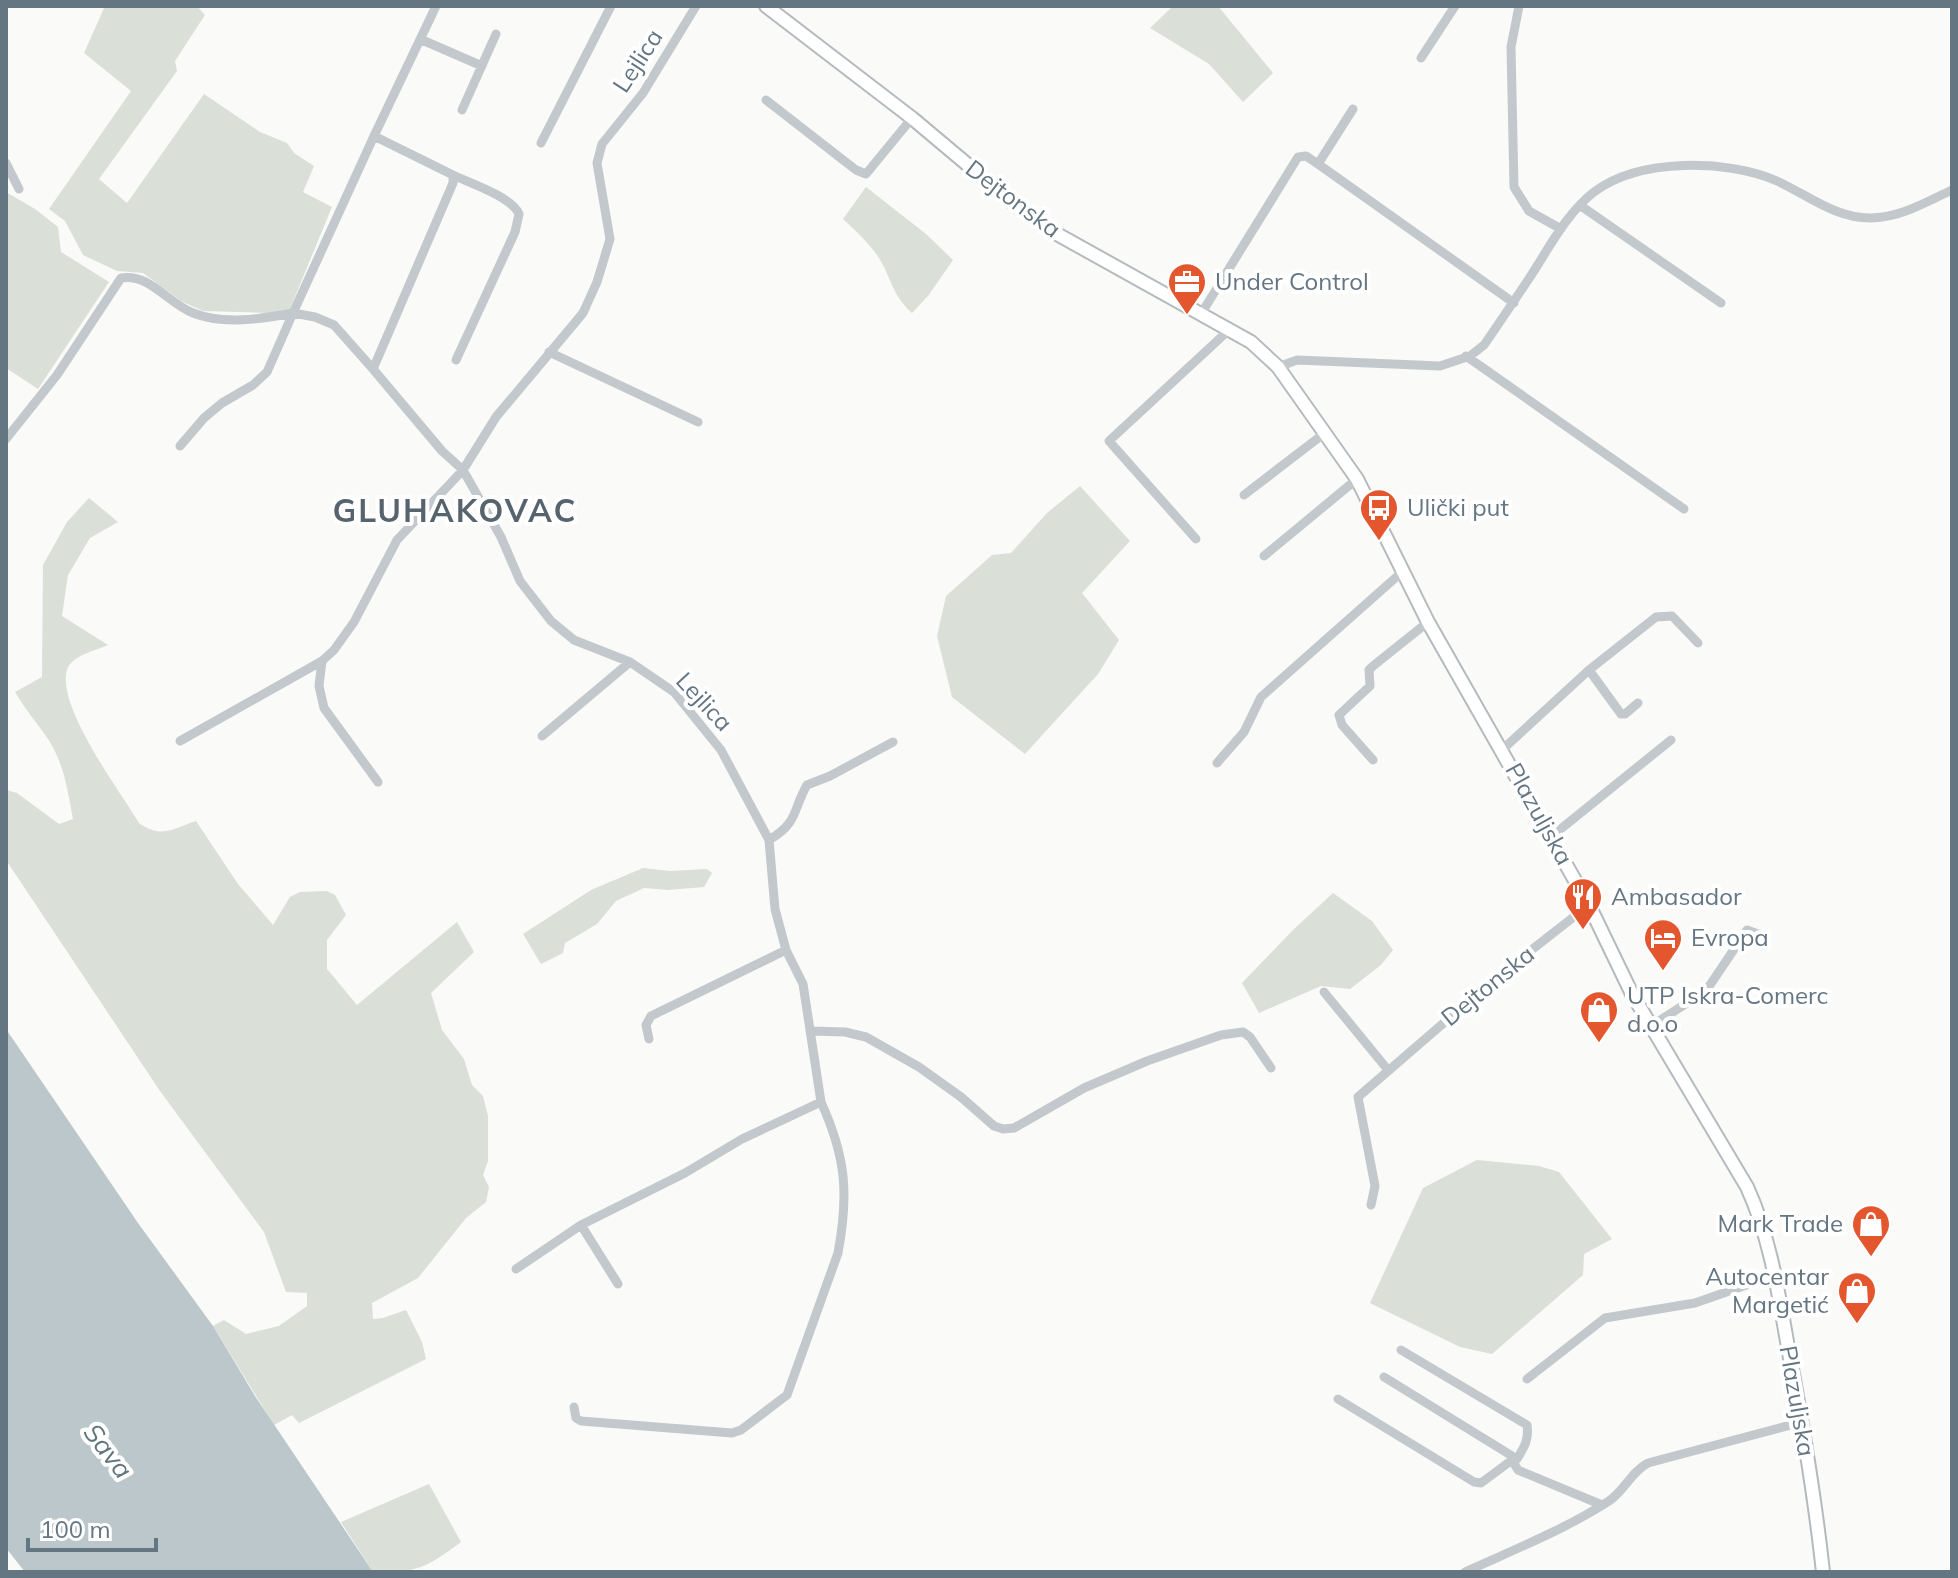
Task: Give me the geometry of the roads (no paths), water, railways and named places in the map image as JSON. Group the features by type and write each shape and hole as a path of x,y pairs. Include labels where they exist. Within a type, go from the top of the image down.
{"main road":[{"name":"Dejtonska","path":"766,6 912,118 999,192 1057,234 1230,329 1251,342 1278,367"},
{"name":"Plazuljska","path":"1278,367 1357,479 1428,622 1552,836 1651,1026 1747,1187 1763,1227 1775,1275 1802,1422 1822,1565"}],"street":[{"path":"180,446 204,418 267,372 436,6"},
{"name":"Lejlica","path":"541,143 611,6"},
{"name":"Lejlica","path":"322,661 354,622 397,540 463,470 496,417 583,313 609,246 610,228 597,163 602,144 643,93 696,6"},
{"path":"1421,58 1455,6"},
{"path":"1519,6 1511,47 1514,187 1529,211 1561,229"},
{"path":"462,110 496,34"},
{"path":"420,39 482,66"},
{"path":"766,100 856,170 866,174 912,118"},
{"path":"1318,164 1353,109"},
{"path":"374,136 501,197 514,205 519,214 515,232 456,360"},
{"path":"1201,314 1298,157 1306,156 1514,303"},
{"path":"6,163 19,189"},
{"path":"1278,367 1297,360 1440,366 1466,356 1484,345 1561,229 1581,206 1608,184 1659,168 1698,166 1746,170 1844,214 1871,218 1903,213 1952,190"},
{"path":"373,369 452,191 453,175"},
{"path":"1581,206 1721,303"},
{"path":"6,439 57,375 121,278 133,276 146,281 178,307 196,315 263,319 293,313"},
{"name":"Lejlica","path":"293,313 334,325 442,451 463,470 501,537 520,581 551,621 574,640 630,662 674,692 721,750 769,840 775,909 786,950 803,984 821,1102 842,1157 844,1192 838,1253 787,1395 741,1430 732,1433 581,1421 576,1418 574,1407"},
{"path":"1196,539 1109,441 1230,329"},
{"path":"549,352 698,422"},
{"path":"1466,356 1684,509"},
{"path":"1244,495 1326,432"},
{"path":"1264,556 1357,479"},
{"path":"1217,763 1244,732 1261,697 1402,572"},
{"path":"1503,749 1589,670 1662,615 1678,620 1698,643"},
{"path":"1373,760 1342,725 1339,715 1370,686 1369,670 1428,622"},
{"path":"180,741 322,661"},
{"path":"322,661 319,686 324,708 378,782"},
{"path":"542,736 630,662"},
{"path":"1589,670 1621,714 1638,703"},
{"path":"1552,836 1671,740"},
{"path":"769,840 783,832 793,820 807,785 893,742"},
{"name":"Dejtonska","path":"1371,1205 1375,1186 1358,1100 1388,1070 1498,976 1589,905"},
{"path":"1651,1026 1710,985 1747,930 1766,937"},
{"path":"649,1039 646,1025 651,1016 786,950"},
{"path":"1324,992 1388,1070"},
{"path":"812,1031 845,1032 866,1037 919,1067 994,1126 1003,1129 1014,1128 1084,1088 1122,1071 1221,1035 1243,1032 1250,1037 1271,1068"},
{"path":"516,1269 581,1225 685,1173 742,1139 821,1102"},
{"path":"581,1225 618,1284"},
{"path":"1527,1379 1605,1318 1695,1303 1775,1275"},
{"path":"1338,1399 1474,1482 1481,1483 1514,1460 1529,1437 1527,1425 1401,1350"},
{"path":"1384,1377 1514,1460 1518,1470 1602,1505"},
{"path":"1465,1572 1602,1505 1618,1494 1635,1472 1648,1463 1802,1422"}],"water":[{"name":"Sava","path":"6,1029 138,1223 213,1326 255,1396 373,1572 25,1572 6,1548"}],"place":[{"name":"Under Control","path":"1187,316"},
{"name":"Ulički put","path":"1379,542"},
{"name":"Ambasador","path":"1583,931"},
{"name":"Evropa","path":"1663,972"},
{"name":"UTP Iskra-Comerc d.o.o","path":"1599,1044"},
{"name":"Mark Trade","path":"1871,1258"},
{"name":"Autocentar Margetić","path":"1857,1325"}],"district":[{"name":"GLUHAKOVAC","path":"455,511"}]}
